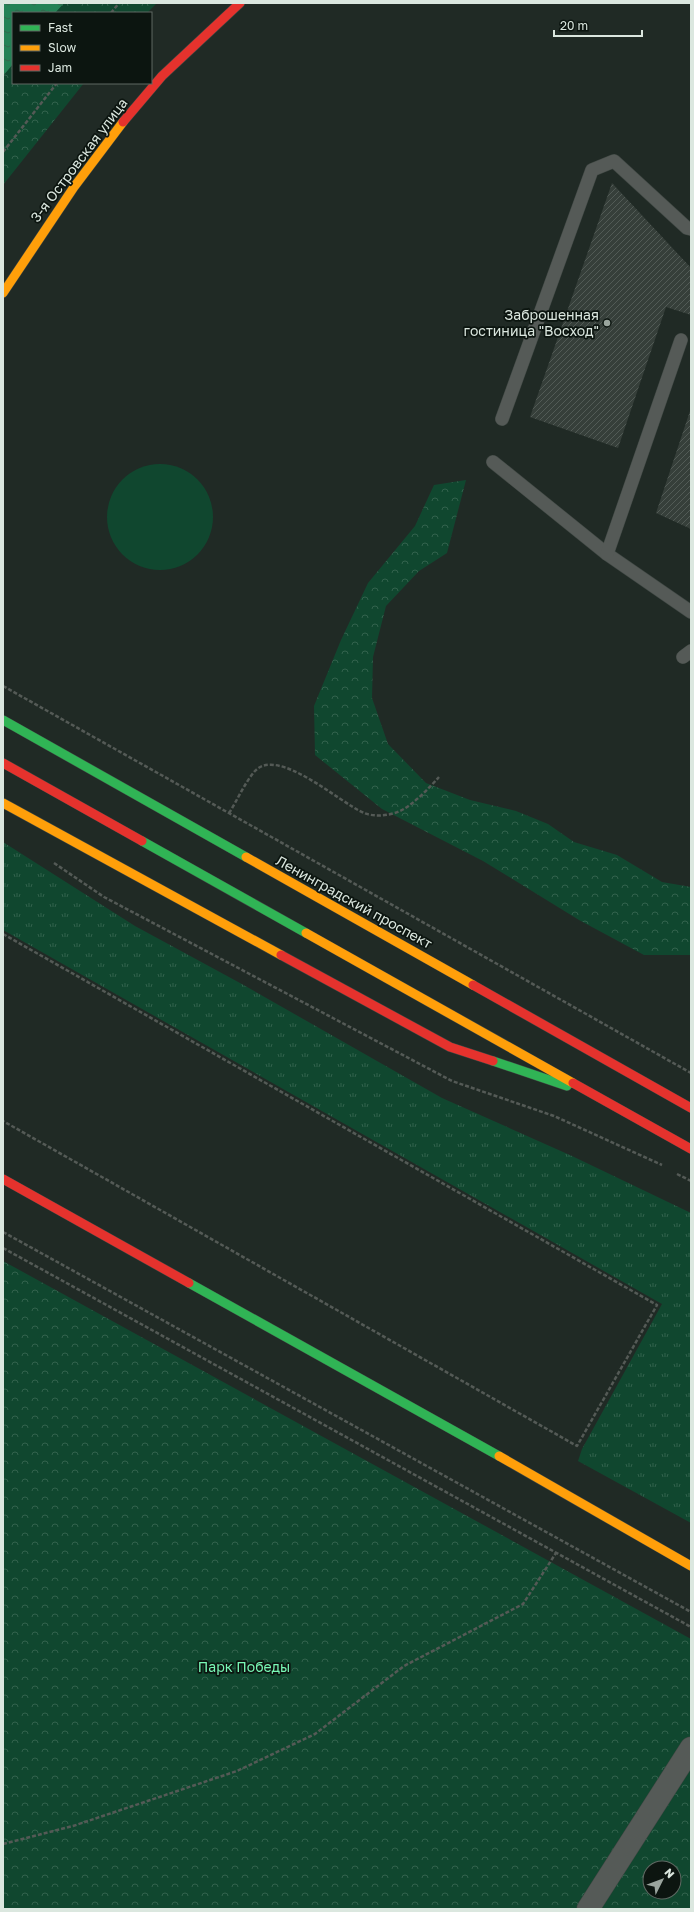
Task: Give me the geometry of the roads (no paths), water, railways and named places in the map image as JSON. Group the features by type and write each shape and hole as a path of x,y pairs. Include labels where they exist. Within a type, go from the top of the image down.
{"street":[{"name":"3-я Островская улица","path":"3,293 50,221 118,128 153,86 240,3"},
{"name":"Ленинградский проспект","path":"3,720 691,1108"},
{"path":"3,763 691,1149"},
{"path":"3,803 450,1047 595,1095"},
{"path":"3,1179 453,1430 691,1566"},
{"path":"588,1909 691,1748"}],"lane":[{"path":"502,419 592,170 614,161 687,228 691,229"},
{"path":"607,554 681,340"},
{"path":"493,462 607,554 691,612"}],"water":[{"path":"3,3 64,3 56,12 12,12 12,65 3,76"}],"place":[{"name":"Заброшенная гостиница \"Восход\"","path":"607,323"}],"park label":[{"name":"Парк Победы","path":"244,1667"}]}
